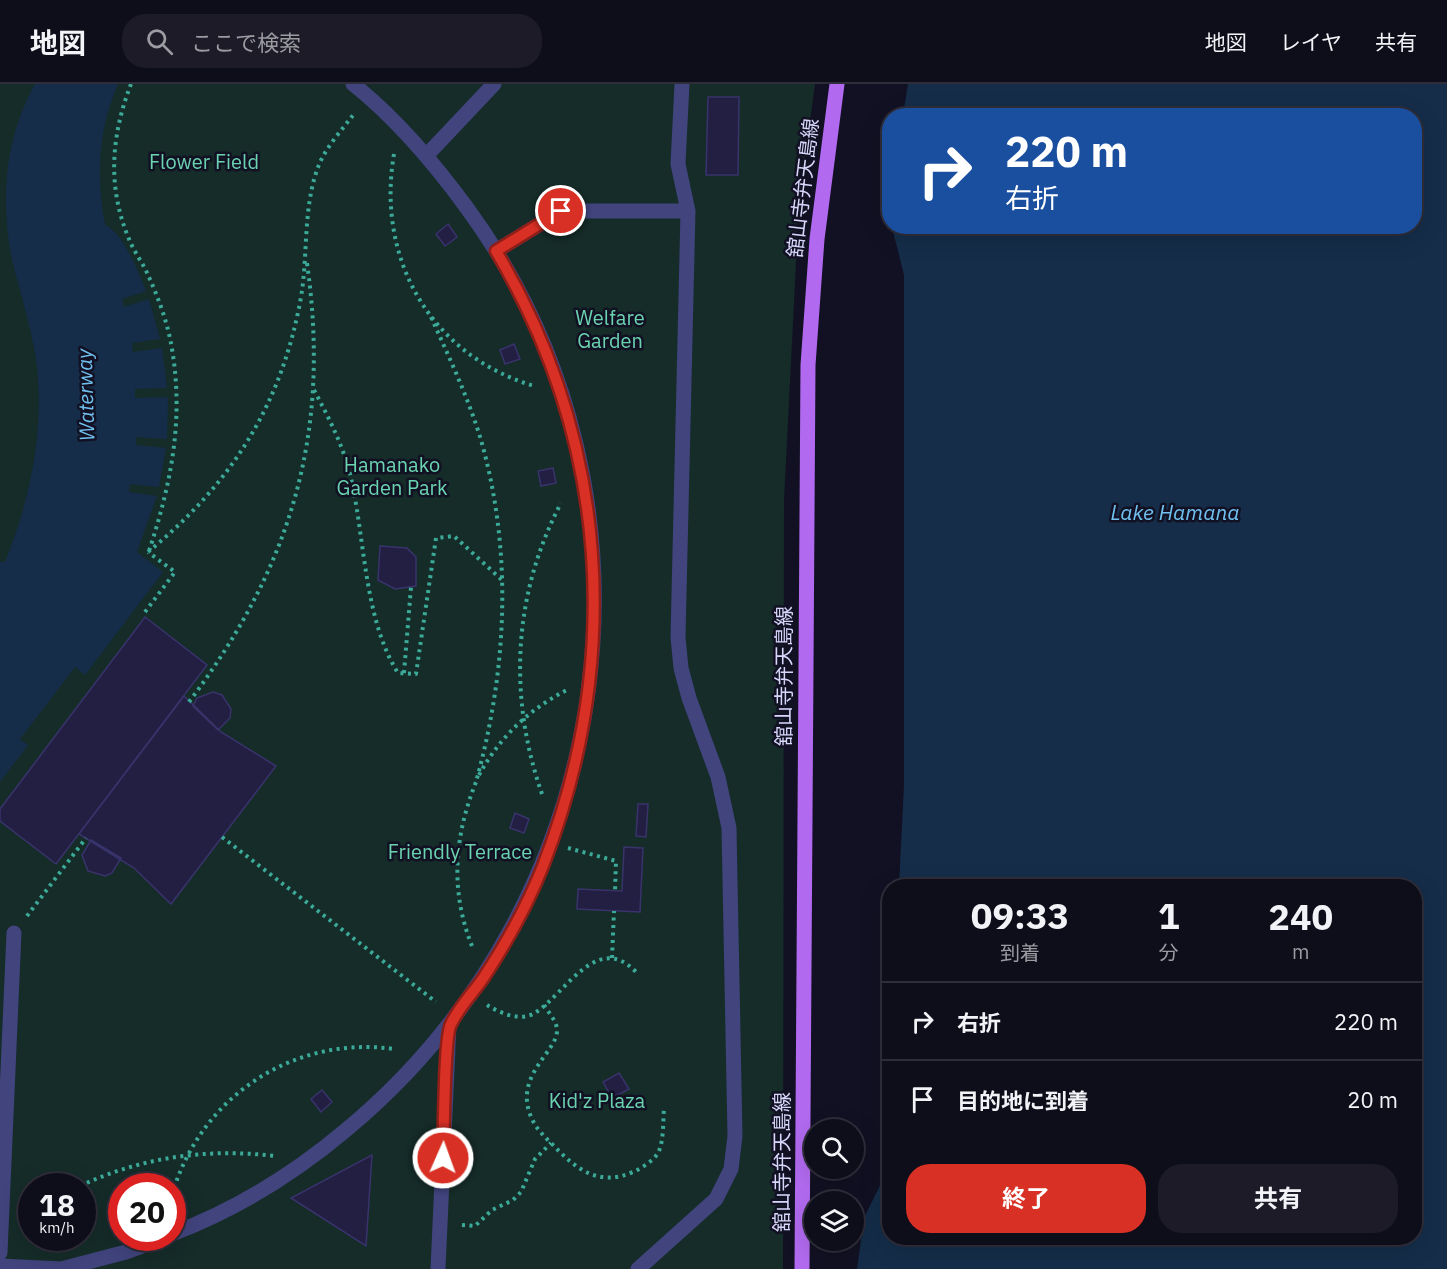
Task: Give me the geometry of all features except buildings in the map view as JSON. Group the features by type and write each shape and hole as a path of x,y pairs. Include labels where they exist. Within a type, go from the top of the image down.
{"main road":[{"name":"舘山寺弁天島線","path":"802,1269 808,364 817,239 837,84"}],"lane":[{"path":"186,1228 231,1207 305,1162 371,1109 423,1056 472,994 516,923 557,828 579,752 590,680 594,631 594,570 581,471 561,391 539,333 496,251 444,177 401,128 353,84"},
{"path":"426,156 494,84"},
{"path":"638,1269 716,1199 731,1169 735,1136 729,828 718,777 681,668 678,636 688,211 678,164 682,84"},
{"path":"496,251 561,211 688,211"},
{"path":"0,1253 14,933"},
{"path":"438,1269 452,1021"},
{"path":"0,1266 62,1269 129,1251"}],"path":[{"path":"131,84 120,113 114,146 113,178 119,210 129,240 148,275 162,310 172,348 177,386 178,425 173,464 165,502 148,552"},
{"path":"148,552 205,500 229,470 255,430 276,387 291,341 301,294 317,170 328,148 367,96"},
{"path":"401,128 390,172 390,217 400,260 414,290 431,317 461,383 491,480 500,538 501,654 496,698 476,782 460,825 456,869 461,913 471,944 486,974"},
{"path":"189,702 243,625 284,535 299,488 309,439 314,390 313,311 306,256"},
{"path":"431,317 446,334 480,362 519,381 561,391"},
{"path":"314,390 340,440 352,481 367,572 386,654 398,673 416,674 436,538 454,536 502,580"},
{"path":"557,828 532,765 522,720 519,683 520,641 525,600 536,560 552,521 581,471"},
{"path":"145,612 175,572 148,552"},
{"path":"404,673 411,587"},
{"path":"476,782 498,746 522,720 546,702 590,680"},
{"path":"222,837 452,1021"},
{"path":"14,933 86,838"},
{"path":"551,843 616,861 615,891"},
{"path":"612,958 614,911"},
{"path":"472,994 499,1012 510,1016 534,1014 586,967 596,961 612,958 629,964 636,972"},
{"path":"544,1005 555,1023 556,1034 530,1079 529,1105 537,1128 573,1166 590,1175 609,1178 628,1174 645,1165 658,1151 664,1108"},
{"path":"181,1173 188,1155 208,1123 238,1092 256,1078 295,1059 338,1048 360,1047 382,1047 423,1056"},
{"path":"440,1224 475,1226 492,1210 513,1200 521,1192 535,1159 551,1143"},
{"path":"96,1180 144,1163 188,1155 253,1154 305,1162"}],"green space":[{"name":"Hamanako Garden Park","path":"0,84 815,84 799,203 784,500 783,1269 0,1269"}],"water":[{"name":"Waterway","path":"35,84 118,84 106,118 101,153 100,189 105,225 112,229 124,244 146,291 122,299 124,307 149,299 160,339 132,343 133,352 162,348 167,388 135,389 135,398 168,397 167,439 136,437 136,445 166,448 159,487 130,484 129,492 157,496 137,552 163,572 85,675 75,667 20,739 28,745 0,782 0,562 5,562 28,491 37,442 39,391 35,352 8,237 6,192 11,148 17,126"},
{"name":"Lake Hamana","path":"908,84 1447,84 1447,1269 857,1269 859,1251 864,1251 864,1218 882,1181 882,1245 1422,1245 1422,879 899,879 904,785 904,275 894,234 1422,234 1422,108 904,108"}],"route":[{"path":"443,1158 449,1025 485,976 516,923 542,868 563,811 579,752 589,692 594,631 594,570 588,509 577,449 561,390 539,333 496,251 561,211"}],"park label":[{"name":"Flower Field","path":"204,162"},
{"name":"Welfare Garden","path":"610,330"},
{"name":"Friendly Terrace","path":"460,852"},
{"name":"Kid'z Plaza","path":"597,1101"}]}
